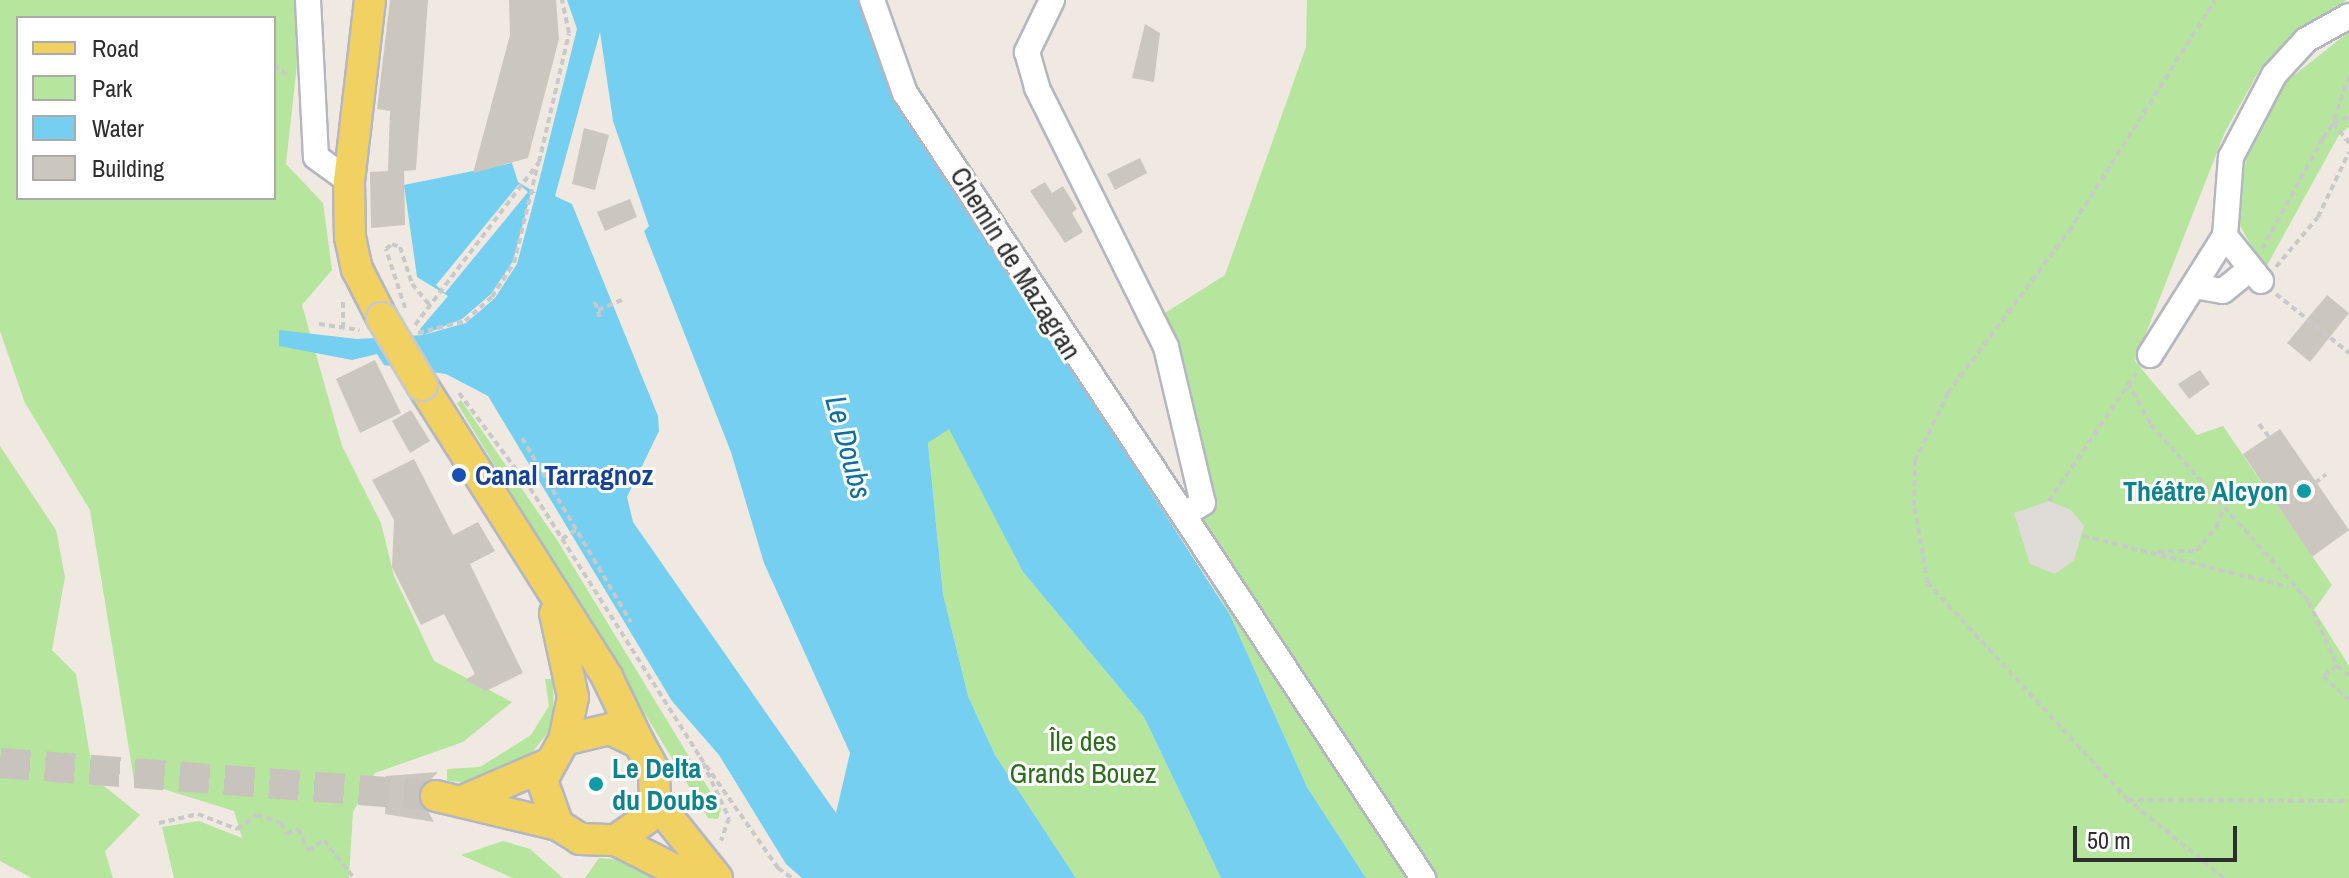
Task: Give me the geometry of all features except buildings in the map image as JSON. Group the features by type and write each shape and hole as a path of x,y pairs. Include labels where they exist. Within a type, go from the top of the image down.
{"main road":[{"path":"370,0 349,181 357,269 391,318 422,385 607,677 654,770 655,801 717,878"},
{"path":"547,584 573,697 564,740 546,765 543,797 558,825"},
{"path":"564,740 610,729 639,743"},
{"path":"467,799 546,765"},
{"path":"436,796 467,799 558,825 580,839 616,840 691,878"},
{"path":"616,840 633,832 655,801"}],"street":[{"path":"308,0 316,157 349,181"},
{"name":"Chemin de Mazagran","path":"872,0 905,93 1423,878"},
{"path":"1052,0 1027,52 1037,88 1166,347 1203,503 1185,514"},
{"path":"2150,355 2225,236 2231,157 2251,109 2306,40 2349,16"},
{"path":"2194,286 2223,291 2255,275 2225,236"}],"path":[{"path":"422,333 465,321 492,297 514,263 569,33 562,0"},
{"path":"2215,0 2069,231 1948,393 1915,461 1914,506 1928,583 2105,782 2224,878"},
{"path":"2255,275 2333,123 2349,76"},
{"path":"2333,123 2349,117"},
{"path":"2333,123 2349,143"},
{"path":"2255,275 2311,228 2349,152"},
{"path":"391,318 407,303 386,249 392,244 400,247 412,284 429,304 524,188 539,162"},
{"path":"2255,275 2349,353"},
{"path":"598,310 622,300"},
{"path":"595,302 600,317"},
{"path":"343,328 345,308"},
{"path":"2049,501 2128,383 2151,425 2292,588 2309,602 2337,666 2349,675"},
{"path":"455,391 562,539 700,757 792,878"},
{"path":"2259,424 2269,437"},
{"path":"522,438 631,622"},
{"path":"2315,483 2326,474"},
{"path":"2150,552 2196,551 2217,527 2223,508"},
{"path":"562,539 576,530"},
{"path":"2083,536 2292,588"},
{"path":"2337,666 2323,676 2349,700"},
{"path":"700,757 729,818 716,846"},
{"path":"2128,800 2349,801"},
{"path":"159,823 198,814 237,829 257,815 281,823 287,834 298,829 308,850 324,840 354,878"}],"green space":[{"path":"0,0 304,0 286,164 323,203 332,270 302,305 342,446 381,523 394,576 434,661 512,702 463,742 375,773 353,812 349,878 174,878 162,827 199,821 242,838 234,811 134,780 90,510 25,403 0,331"},
{"path":"1307,0 2347,0 2297,30 2260,69 2225,132 2135,361 2197,435 2223,426 2332,585 2314,610 2349,666 2349,878 1366,878 1307,787 1230,615 1174,522 1215,499 1165,313 1225,275 1306,47"},
{"path":"2349,32 2349,127 2339,135 2265,269 2240,226 2237,198 2248,153 2284,83"},
{"path":"461,400 557,540 721,809 718,819 708,818 457,403"},
{"name":"Île des Grands Bouez","path":"949,428 1023,572 1144,717 1221,878 1076,878 995,755 968,696 943,594 928,443"},
{"path":"0,446 56,530 65,577 52,650 76,674 94,778 140,815 105,851 113,878 32,878 0,861"},
{"path":"545,679 553,679 554,725 526,760 473,783 447,781 447,769 480,767 531,735 549,706"},
{"path":"503,841 530,849 563,878 513,878 461,855"},
{"path":"599,858 628,860 650,869 653,878 585,878"}],"shaded area":[{"path":"2049,501 2071,510 2084,526 2074,560 2055,574 2030,564 2014,513"}],"water":[{"name":"Le Doubs","path":"567,0 858,0 990,243 1230,615 1307,787 1366,878 1221,878 1144,717 1023,572 949,429 928,443 943,594 968,696 995,755 1076,878 802,878 786,864 719,755 672,701 488,396 446,374 384,365 377,354 352,360 279,346 279,330 357,339 423,335 420,329 448,296 417,277 404,185 512,163 518,182 536,193 577,29","holes":["600,32 613,121 649,226 644,231 731,452 764,563 850,753 836,813 633,522 627,497 659,431 658,416 572,204 555,196"]}],"pier":[{"path":"519,184 528,192 445,293 436,285"},
{"path":"531,193 536,193 517,264 495,298 466,323 423,335 462,319 491,294 513,261"}],"tunnel":[{"path":"0,763 436,796"}],"place":[{"name":"Canal Tarragnoz","path":"459,475"},
{"name":"Théâtre Alcyon","path":"2304,491"},
{"name":"Le Delta du Doubs","path":"596,784"}]}
